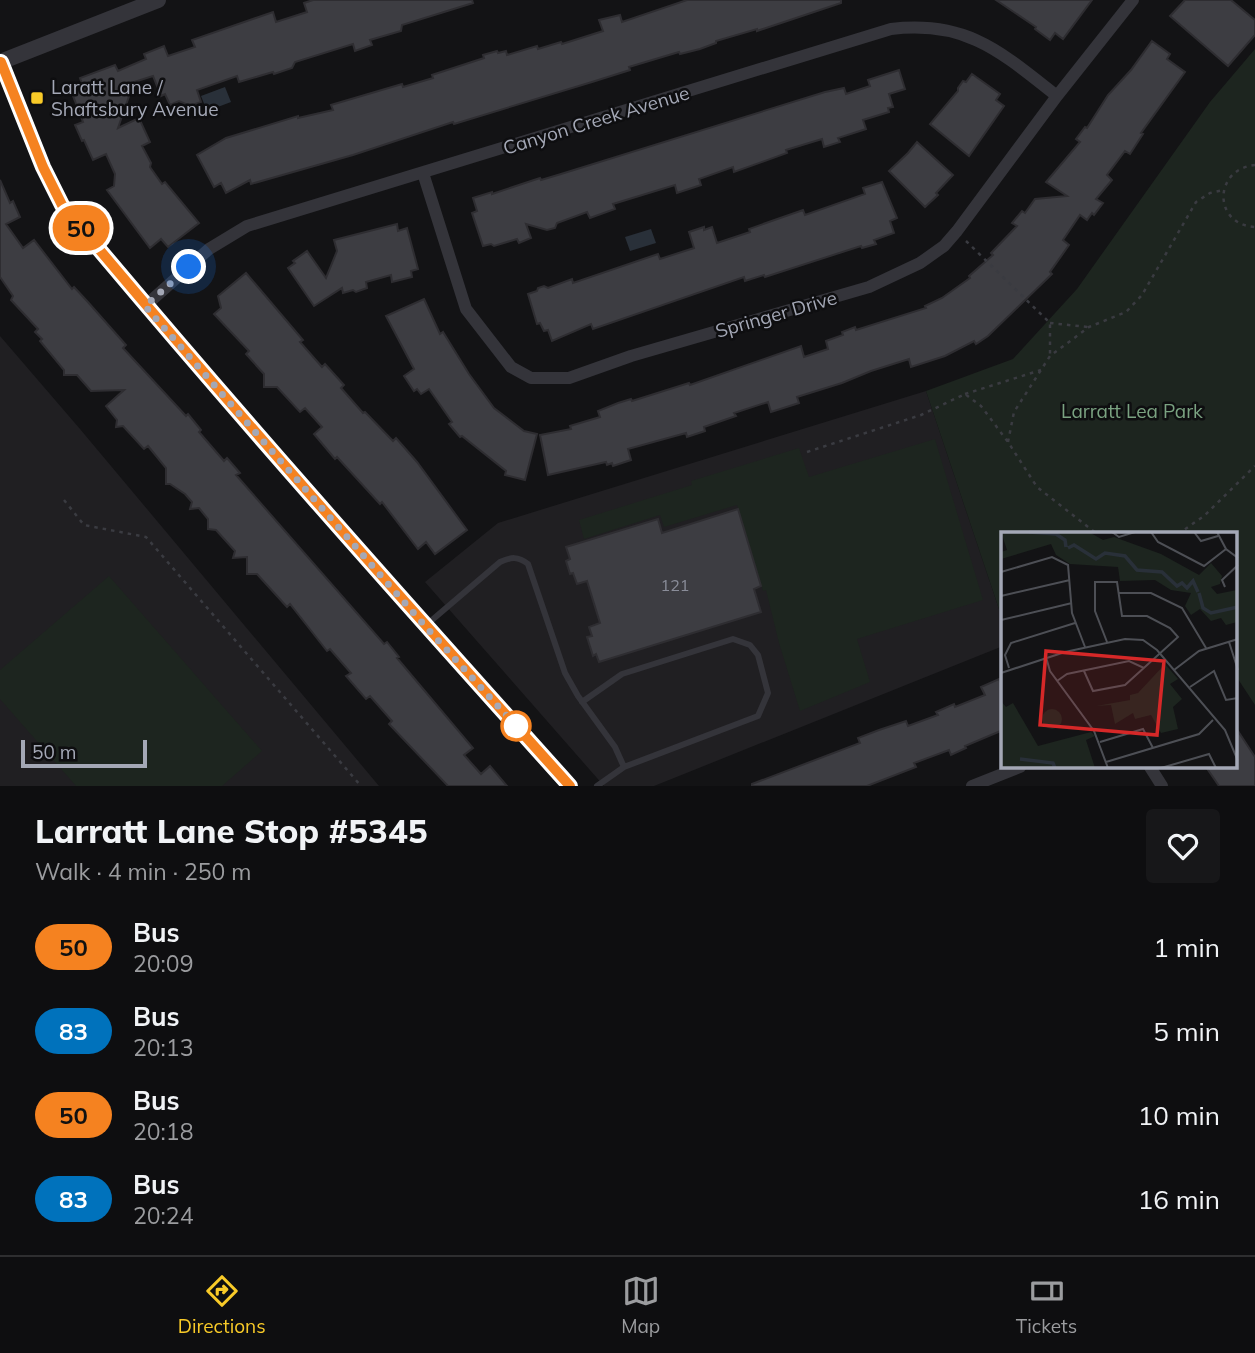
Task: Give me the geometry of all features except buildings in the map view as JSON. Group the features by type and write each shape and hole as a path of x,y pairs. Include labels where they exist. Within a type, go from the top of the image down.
{"street":[{"path":"158,0 0,62 43,167 62,205 145,306 425,626 570,786"},
{"name":"Springer Drive","path":"423,173 466,309 510,367 531,378 569,378 631,356 869,287 920,263 944,246 957,231 1057,96 1133,0"},
{"name":"Canyon Creek Avenue","path":"145,306 209,248 247,226 891,29 937,27 969,36 1004,54 1057,96"},
{"path":"972,786 1017,768"},
{"path":"1151,768 1162,786"}],"lane":[{"path":"425,626 500,562 509,558 520,558 528,564 565,673 582,702 615,747 624,767"},
{"path":"582,702 622,674 733,639 750,645 758,655 768,693 758,716 624,767 597,786"}],"path":[{"path":"1255,165 1242,167 1234,173 1223,190 1226,210 1232,218 1241,224 1255,227"},
{"path":"1008,442 1014,412 1049,356 1089,327 1126,312 1148,285 1196,202 1210,193 1223,190"},
{"path":"957,231 1050,323 1089,327"},
{"path":"1049,356 1050,323"},
{"path":"807,452 921,415 965,394 1041,370"},
{"path":"965,394 981,406 1037,487 1094,532"},
{"path":"1181,532 1204,516 1255,466"},
{"path":"64,500 84,525 146,537 361,786"}],"shaded area":[{"path":"225,87 231,102 207,111 201,96"},
{"path":"651,229 656,243 630,251 625,237"},
{"path":"0,336 80,429 379,786 0,786"},
{"path":"926,391 1001,615 1001,647 654,786 604,786 425,582 498,523"}],"green space":[{"name":"Larratt Lea Park","path":"1255,49 1255,705 1238,679 1238,532 1001,532 1001,615 926,391 1013,359 1077,289 1210,102"},
{"path":"935,439 983,600 857,639 870,682 800,711 766,590 763,591 737,505 664,527 660,515 584,539 579,520 692,485 691,481 799,448 809,477"},
{"path":"109,576 262,751 222,786 76,786 0,699 0,670"}],"bus line":[{"name":"50","path":"1,62 43,167 62,205 145,306 425,626 570,786"}],"place":[{"name":"Laratt Lane / Shaftsbury Avenue","path":"37,98"}],"route":[{"path":"189,267 145,306 516,726"}]}
